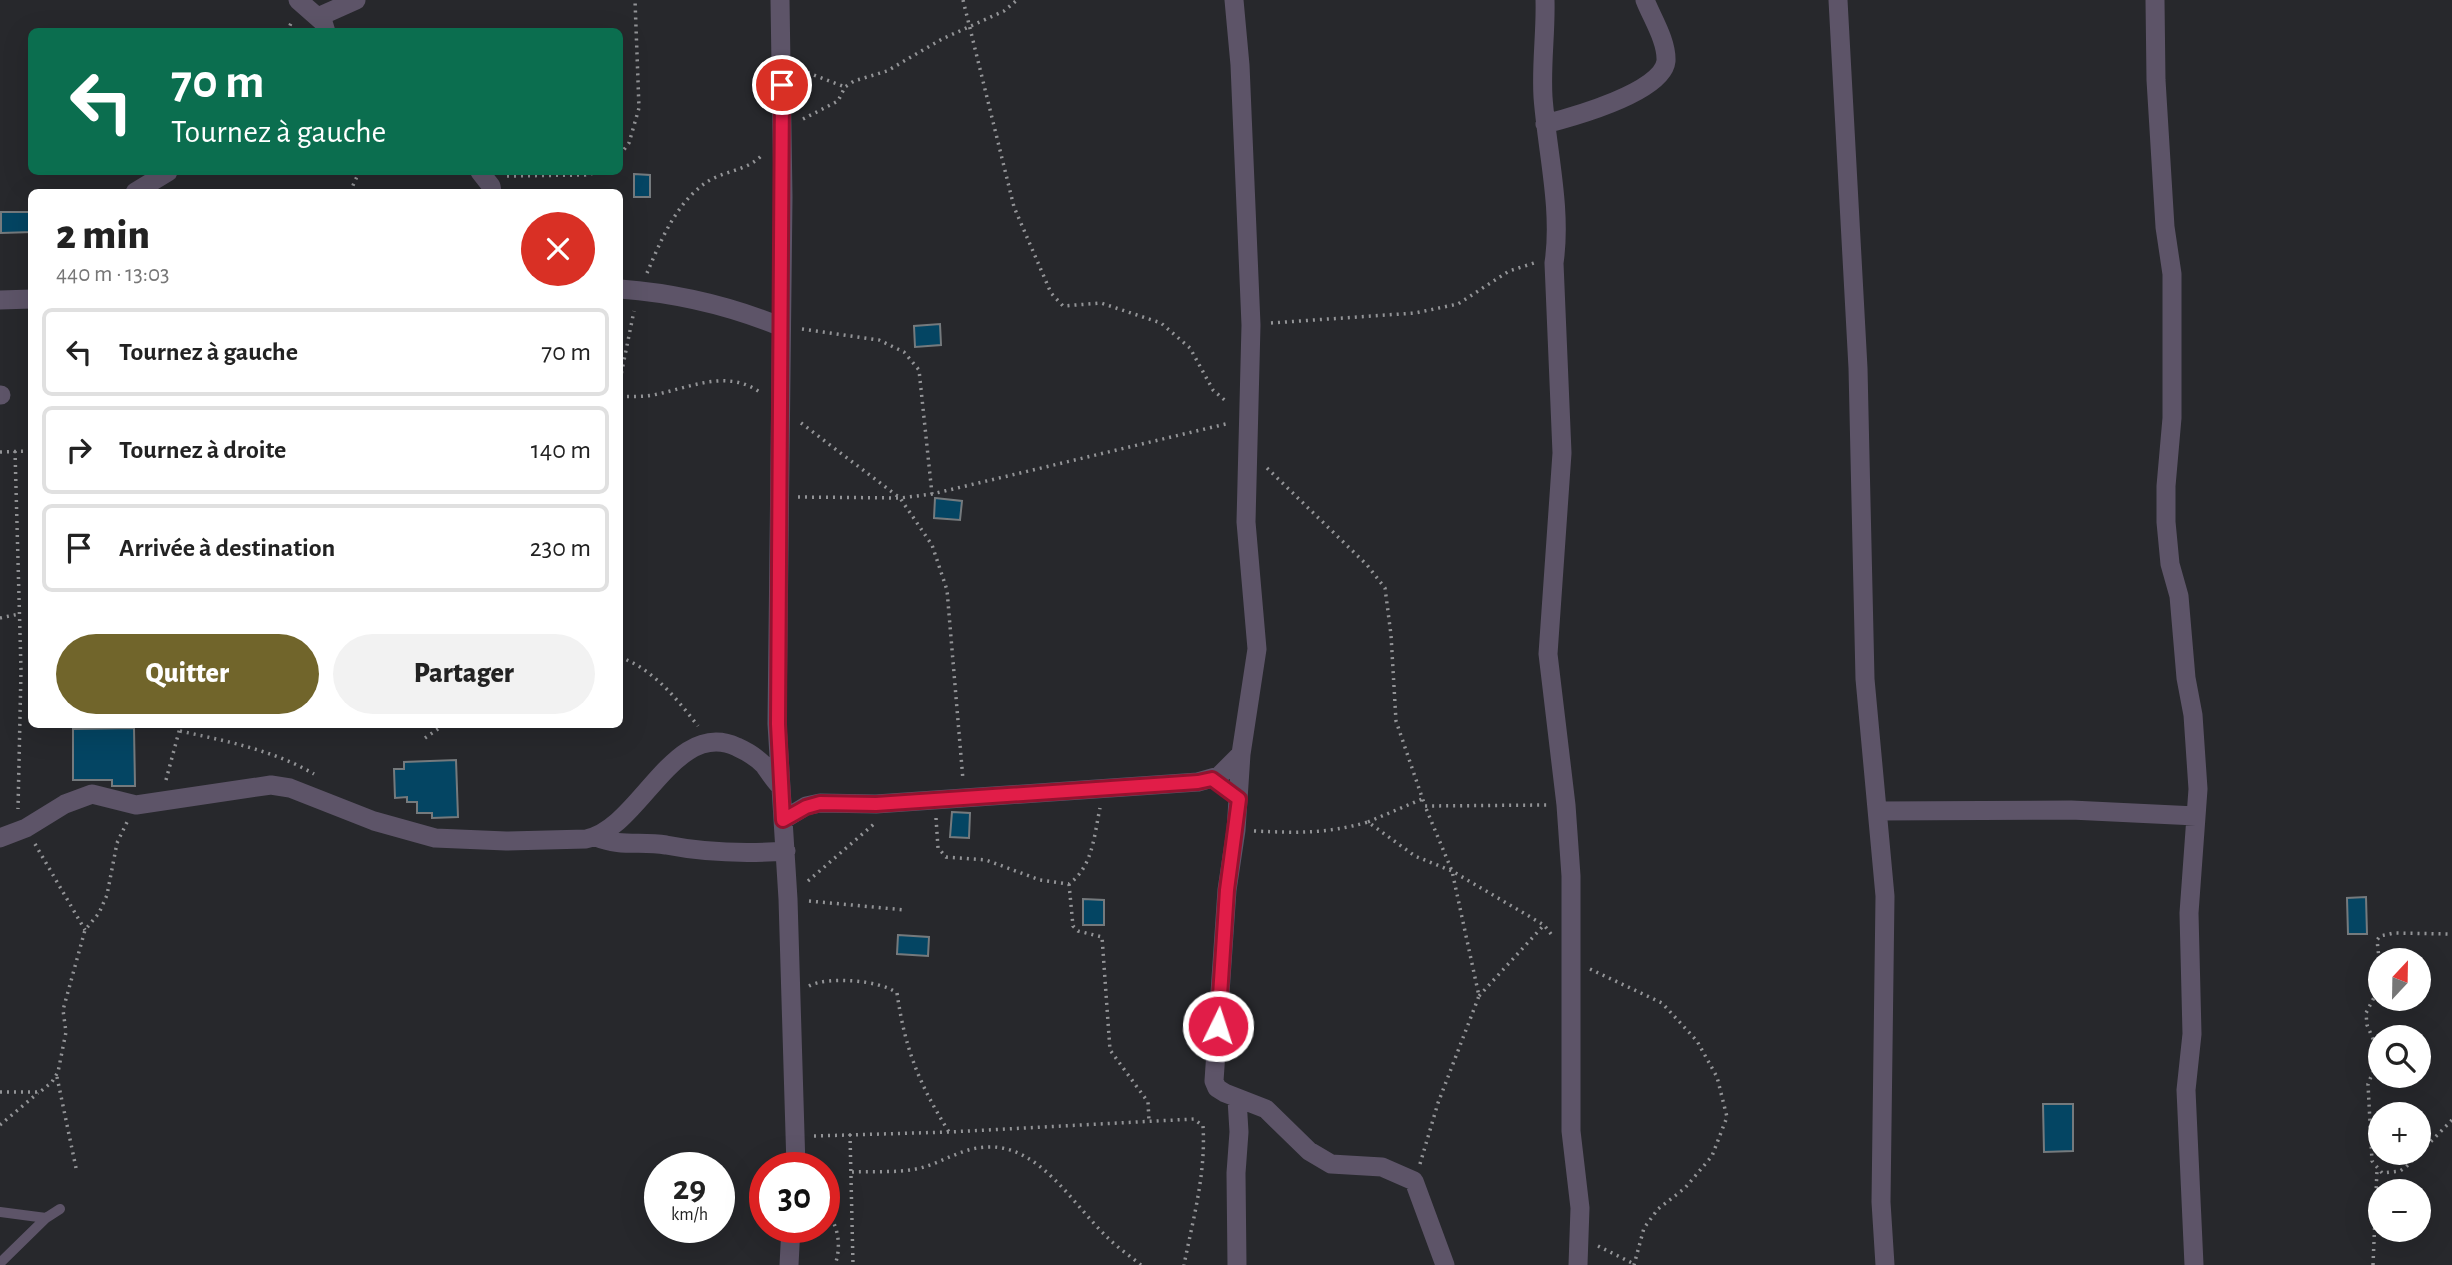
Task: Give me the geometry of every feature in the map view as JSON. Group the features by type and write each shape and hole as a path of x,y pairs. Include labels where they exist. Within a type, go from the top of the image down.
{"street":[{"path":"300,2 322,24 356,0"},
{"path":"780,0 783,197 779,326 778,724 788,899 796,1152"},
{"path":"1234,0 1240,65 1251,325 1246,522 1257,649 1241,754 1236,830 1227,890 1214,1081 1217,1088 1237,1099 1266,1109 1309,1151 1331,1164 1382,1167 1414,1181 1446,1265"},
{"path":"1545,0 1546,37 1542,73 1557,243 1553,263 1562,453 1548,654 1566,805 1571,886 1571,1131 1580,1208 1578,1265"},
{"path":"1545,124 1584,114 1652,83 1663,71 1666,60 1663,43 1645,0"},
{"path":"1838,0 1858,368 1865,679 1885,896 1881,1202 1885,1265"},
{"path":"2155,0 2164,200 2172,274 2172,418 2165,486 2165,522 2170,564 2179,596 2186,678 2193,715 2198,789 2189,913 2192,1034 2186,1090 2194,1265"},
{"path":"140,189 163,175"},
{"path":"5,300 28,286"},
{"path":"623,289 666,294 749,314 779,326"},
{"path":"5,300 28,299"},
{"path":"596,837 624,816 668,767 694,748 711,741 729,743 744,751 763,764 780,786"},
{"path":"783,820 806,807 820,803 898,803 1212,779 1219,776 1241,754"},
{"path":"1212,779 1239,799"},
{"path":"0,838 26,828 46,813 92,794 136,805 279,786 374,821 435,838 506,841 596,837 611,843 666,845 692,852 732,855 786,852"},
{"path":"1878,811 2071,810 2196,816"},
{"path":"1237,1099 1240,1132 1236,1174 1237,1265"},
{"path":"789,1265 790,1243"}],"lane":[{"path":"0,1263 46,1218 60,1209"},
{"path":"0,1212 46,1218"}],"path":[{"path":"623,151 629,143 639,108 635,0"},
{"path":"963,0 1014,207 1051,293 1063,306 1101,303 1161,323 1190,348 1213,390 1247,418"},
{"path":"781,61 845,87"},
{"path":"488,183 509,175 585,175"},
{"path":"1251,325 1437,309 1458,304 1509,271 1535,263 1553,263"},
{"path":"779,326 879,340 904,352 919,370 932,494"},
{"path":"623,397 653,395 709,380 751,386 900,498 932,545 947,590 964,796"},
{"path":"779,497 900,498 932,494 1247,418"},
{"path":"1246,447 1367,565 1385,588 1391,635 1396,721 1422,799 1452,871 1479,996"},
{"path":"15,451 19,614 18,810 85,930"},
{"path":"0,452 28,451"},
{"path":"0,618 19,614"},
{"path":"623,658 634,662 668,688 711,741"},
{"path":"157,802 180,728"},
{"path":"425,738 439,728"},
{"path":"180,731 235,743 298,764 319,777"},
{"path":"935,800 938,848 946,857 986,860 1040,880 1069,884 1082,875 1087,865 1104,789"},
{"path":"1236,830 1312,834 1336,831 1368,822 1422,799"},
{"path":"788,899 898,803"},
{"path":"76,1168 57,1077 66,1032 63,1010 85,930 99,913 107,895 117,843 136,805"},
{"path":"1425,806 1566,805"},
{"path":"1368,822 1415,856 1452,871 1544,925 1569,958 1662,1003 1697,1041 1717,1077 1727,1117 1712,1156 1685,1188 1658,1209 1644,1228 1634,1264 1580,1238"},
{"path":"1069,884 1073,926 1078,931 1099,934 1102,937 1110,1050 1148,1102 1149,1121"},
{"path":"788,899 905,910"},
{"path":"1414,1181 1438,1103 1479,996 1544,925"},
{"path":"2378,948 2379,936 2394,933 2452,934"},
{"path":"791,998 819,981 872,982 887,985 897,993 903,1034 911,1059 924,1090 949,1132"},
{"path":"2368,1009 2367,1025 2377,1048 2377,1062 2368,1084 2372,1161 2377,1170 2382,1173 2400,1171 2452,1120"},
{"path":"0,1125 57,1077"},
{"path":"0,1092 40,1092"},
{"path":"796,1137 1194,1119 1203,1126 1200,1189 1184,1265"},
{"path":"850,1134 853,1265"},
{"path":"852,1172 917,1169 985,1146 1004,1147 1027,1158 1045,1173 1108,1238 1141,1265"},
{"path":"2373,1265 2377,1170"},
{"path":"835,1265 840,1250 839,1243"}],"building":[{"path":"634,174 650,175 650,197 634,197"},
{"path":"1,212 28,212 28,232 1,233"},
{"path":"940,324 941,345 915,347 914,326"},
{"path":"935,498 962,501 960,520 934,518"},
{"path":"134,728 135,786 112,786 112,780 73,780 73,729"},
{"path":"456,760 458,817 432,818 432,813 417,813 417,802 407,802 407,797 395,798 394,769 404,769 404,762"},
{"path":"952,812 970,813 969,838 950,837"},
{"path":"2366,897 2367,934 2348,934 2347,898"},
{"path":"1083,899 1104,900 1104,925 1083,925"},
{"path":"898,935 929,937 928,956 897,954"},
{"path":"2043,1104 2073,1104 2073,1151 2044,1152"}],"route":[{"path":"782,85 778,755 783,820 806,807 820,803 876,804 1212,779 1239,799 1227,890 1218,1026"}]}
